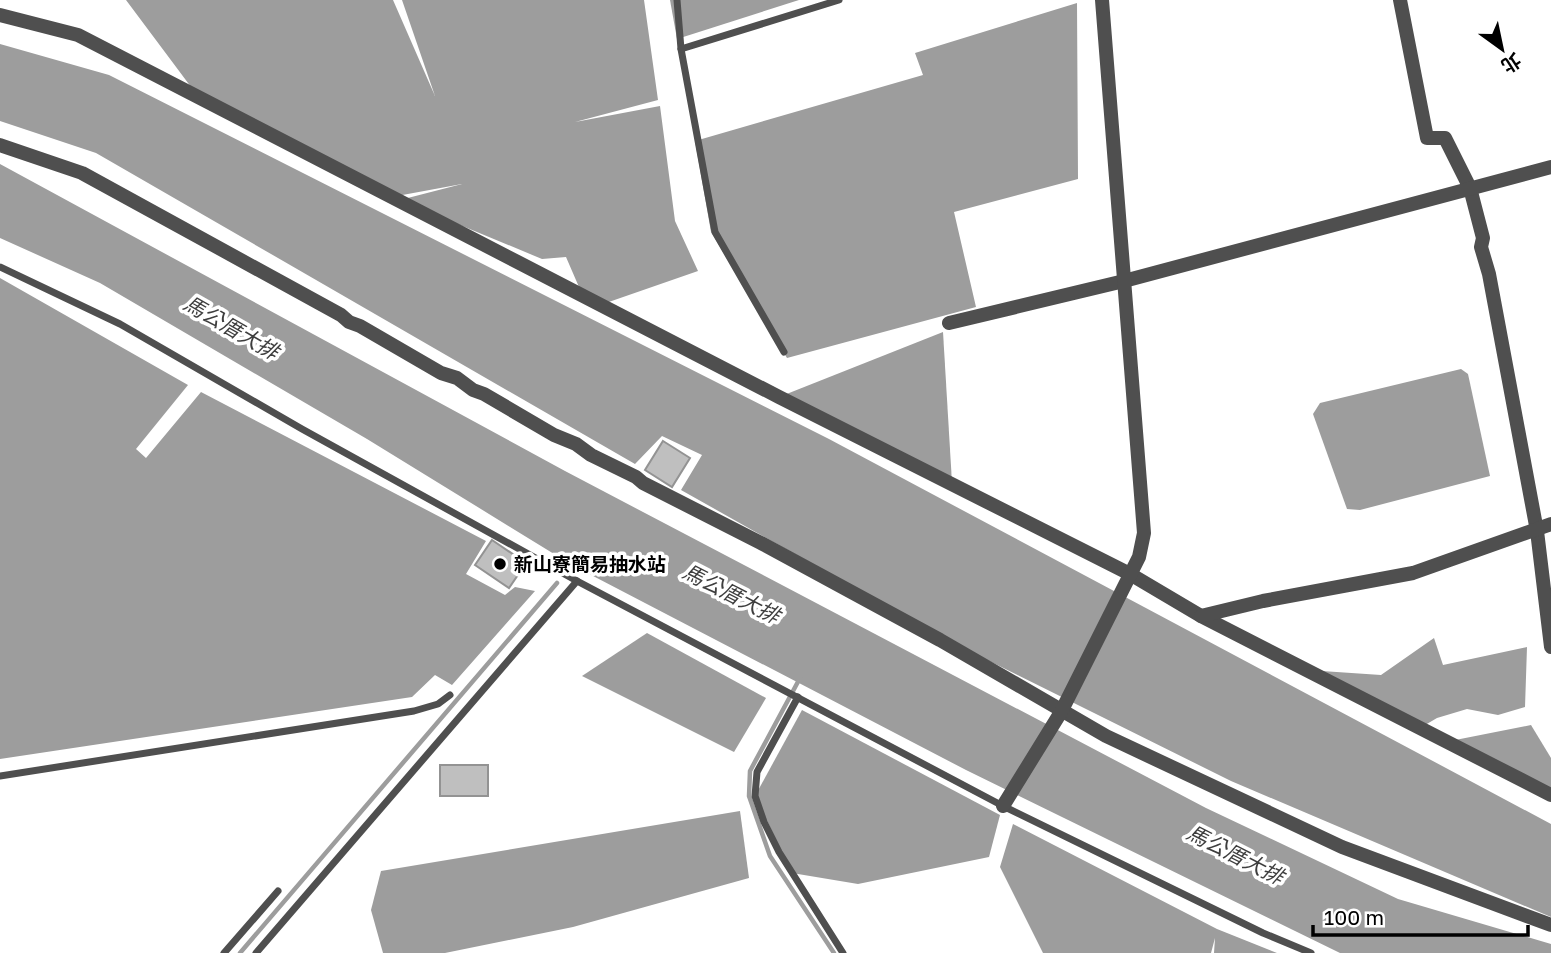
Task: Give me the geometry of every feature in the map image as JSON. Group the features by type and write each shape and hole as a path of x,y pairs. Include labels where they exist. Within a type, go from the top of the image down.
{"street":[{"path":"1003,806 1061,712 1139,557 1144,533 1102,0"},
{"path":"1400,0 1427,138 1445,138 1470,188 1483,237 1481,247 1489,274 1537,531 1551,647"},
{"path":"0,15 78,35 779,397 1130,574 1201,616 1551,795"},
{"path":"0,145 82,173 441,373 457,378 473,390 576,444 591,455 940,640 1061,712 1119,742 1342,847 1551,925"},
{"path":"949,323 1124,281 1551,167"},
{"path":"1201,616 1264,601 1413,573 1551,524"}],"lane":[{"path":"677,0 681,49 716,232 784,352"},
{"path":"681,49 839,0"},
{"path":"0,267 120,324 577,581 1003,806 1263,933 1311,953"},
{"path":"256,953 577,581"},
{"path":"0,776 414,711 438,704 450,695"},
{"path":"797,697 757,772 755,796 779,852 843,953"},
{"path":"224,953 278,891"}],"water":[{"path":"126,0 393,0 435,96 402,0 644,0 658,100 575,122 660,106 675,221 698,271 603,304 582,294 566,257 542,259 400,200 462,184 397,196 191,87"},
{"path":"670,0 799,0 677,39"},
{"path":"1077,3 1078,179 954,212 976,307 787,358 711,232 695,141 923,75 915,53"},
{"path":"0,44 109,75 829,439 1551,824 1551,917 1231,781 955,644 681,490 702,455 662,436 635,464 96,153 0,121"},
{"name":"馬公厝大排","path":"0,164 565,471 1206,808 1398,899 1551,944 1551,953 1340,953 966,770 572,565 367,439 100,283 0,238"},
{"path":"0,278 188,385 136,449 146,458 201,392 486,541 466,574 505,595 515,587 535,591 452,685 435,675 412,697 0,759"},
{"path":"943,332 952,483 779,397"},
{"path":"1461,369 1468,374 1490,476 1360,510 1347,509 1313,414 1320,403"},
{"path":"647,633 766,698 734,752 582,676"},
{"path":"1434,638 1443,665 1527,647 1525,707 1498,715 1467,709 1437,718 1420,728 1307,670 1381,675"},
{"path":"802,710 1000,815 989,857 858,884 792,873 755,796"},
{"path":"1531,725 1551,758 1551,792 1440,743"},
{"path":"740,811 749,878 573,927 445,953 383,953 371,910 381,871"},
{"path":"1013,824 1217,929 1277,953 1214,953 1215,938 1211,953 1043,953 1000,867"}],"building":[{"path":"663,441 690,458 672,487 645,470"},
{"name":"新山寮簡易抽水站","path":"492,540 526,563 509,588 475,565"},
{"path":"440,765 488,765 488,796 440,796"}],"waterway":[{"path":"240,953 557,583"},
{"path":"800,678 750,771 749,796 770,856 834,953"}],"place":[{"name":"新山寮簡易抽水站","path":"500,564"}]}
